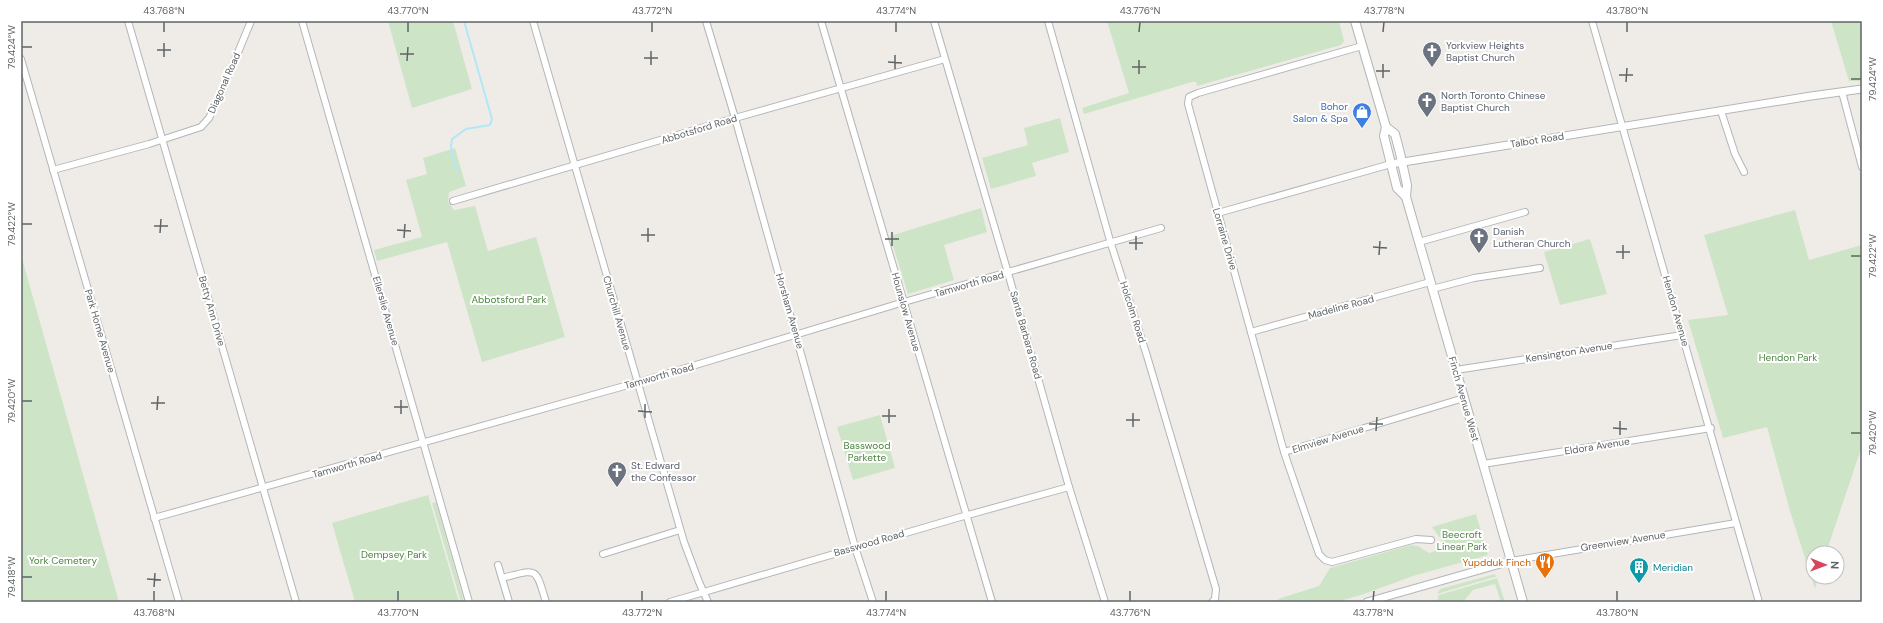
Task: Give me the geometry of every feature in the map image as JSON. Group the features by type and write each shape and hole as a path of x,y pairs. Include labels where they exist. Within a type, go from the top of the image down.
{"main road":[{"name":"Finch Avenue West","path":"1355,21 1386,127 1384,136 1397,188 1406,197"},
{"name":"Finch Avenue West","path":"1386,127 1395,134 1407,185 1406,197 1523,602"}],"street":[{"name":"Betty Ann Drive","path":"128,21 296,602"},
{"name":"Diagonal Road","path":"53,170 198,130 209,118 250,21"},
{"name":"Ellerslie Avenue","path":"302,21 469,602"},
{"name":"Churchill Avenue","path":"533,21 680,530 690,562 708,602"},
{"name":"Horsham Avenue","path":"706,21 736,118 855,547 873,602"},
{"name":"Hounslow Avenue","path":"821,21 992,602"},
{"name":"Santa Barbara Road","path":"934,21 1069,487 1105,602"},
{"name":"Holcolm Road","path":"1048,21 1111,244 1147,356 1216,589 1215,599 1212,602"},
{"name":"Hendon Avenue","path":"1592,21 1759,602"},
{"name":"Lorraine Drive","path":"1362,46 1217,87 1189,97 1189,111 1284,452 1319,554 1325,560 1332,562 1416,539 1431,540"},
{"name":"Park Home Avenue","path":"21,59 179,602"},
{"name":"Abbotsford Road","path":"453,201 736,118 945,59"},
{"name":"Talbot Road","path":"1218,213 1401,162 1862,89"},
{"path":"1842,92 1862,167"},
{"path":"1721,111 1735,154 1744,172"},
{"path":"1419,242 1525,212"},
{"name":"Tamworth Road","path":"154,518 637,382 904,302 1111,244 1161,228"},
{"name":"Madeline Road","path":"1251,332 1431,286 1540,268"},
{"name":"Kensington Avenue","path":"1456,370 1682,335"},
{"name":"Elmview Avenue","path":"1284,452 1464,398"},
{"name":"Eldora Avenue","path":"1483,464 1710,428"},
{"name":"Basswood Road","path":"670,602 855,547 1069,487"},
{"name":"Greenview Avenue","path":"1510,560 1736,523"},
{"path":"603,554 680,530"},
{"path":"1367,602 1510,560"},
{"path":"498,565 509,602"},
{"path":"502,578 533,572 538,576 546,602"}],"green space":[{"path":"388,21 453,21 472,89 412,108"},
{"path":"1107,21 1339,21 1344,41 1341,45 1197,86 1196,82 1192,82 1084,114 1082,108 1129,93"},
{"path":"1831,21 1862,21 1862,81 1849,81"},
{"path":"1060,118 1069,152 1032,163 1036,176 991,189 982,158 1028,145 1024,128"},
{"name":"Abbotsford Park","path":"455,148 466,186 449,192 448,202 454,210 475,206 488,251 536,237 565,337 482,362 447,242 377,261 374,250 422,237 406,180 427,174 423,158"},
{"path":"981,208 987,232 944,245 954,280 908,294 890,236"},
{"name":"Hendon Park","path":"1795,210 1809,260 1862,245 1862,446 1829,545 1805,545 1805,558 1790,511 1767,427 1723,438 1688,320 1728,315 1704,235"},
{"path":"1590,239 1607,294 1560,305 1544,252"},
{"name":"York Cemetery","path":"21,255 119,602 21,602"},
{"name":"Basswood Parkette","path":"880,415 895,468 853,480 837,427"},
{"name":"Dempsey Park","path":"428,495 459,602 355,602 332,523"},
{"path":"436,502 464,601 461,602 432,503"},
{"name":"Beecroft Linear Park","path":"1476,514 1488,555 1413,576 1337,602 1279,602 1278,599 1319,586 1330,568 1411,545 1418,546 1429,553 1435,551 1441,546 1441,539 1432,527"},
{"path":"1495,574 1496,577 1437,594 1440,589"},
{"path":"1497,578 1505,602 1501,602 1495,584 1473,590 1463,602 1437,601 1439,595"}],"waterway":[{"path":"459,171 456,170 451,147 452,139 466,129 490,125 492,119 464,21"}],"place":[{"name":"Yorkview Heights Baptist Church","path":"1432,68"},
{"name":"North Toronto Chinese Baptist Church","path":"1427,118"},
{"name":"Bohor Salon & Spa","path":"1362,129"},
{"name":"Danish Lutheran Church","path":"1479,254"},
{"name":"St. Edward the Confessor","path":"617,488"},
{"name":"Yupdduk Finch","path":"1545,579"},
{"name":"Meridian","path":"1639,584"}]}
